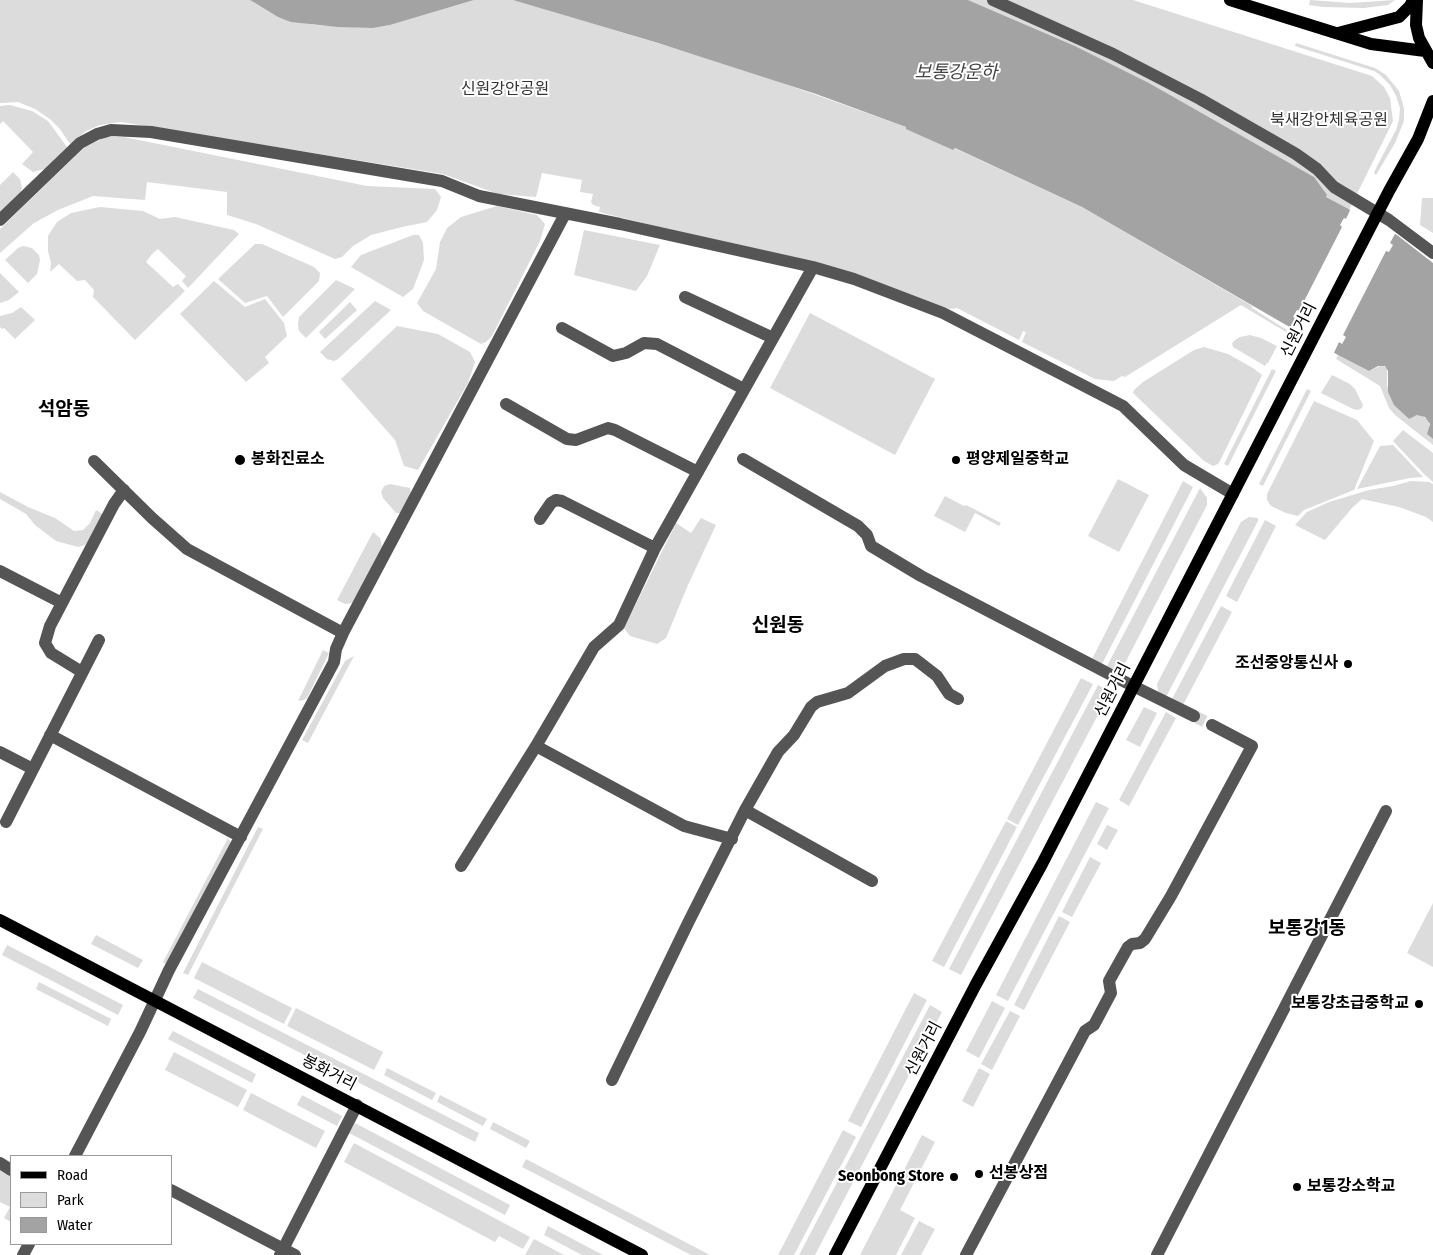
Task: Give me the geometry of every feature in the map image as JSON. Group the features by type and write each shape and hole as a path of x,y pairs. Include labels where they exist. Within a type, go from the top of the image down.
{"main road":[{"path":"1230,0 1371,44 1425,51"},
{"path":"1336,34 1399,17 1415,0"},
{"path":"1415,0 1416,25 1419,38 1433,63"},
{"name":"신원거리","path":"835,1255 975,986 1042,864 1296,370 1418,139 1433,101"},
{"name":"신원거리","path":"1418,139 1433,122"},
{"name":"봉화거리","path":"0,920 642,1255"}],"street":[{"path":"993,0 1113,54 1200,99 1277,143 1317,169 1334,188 1389,220 1433,252"},
{"path":"0,220 80,143 97,134 111,130 151,132 442,181 480,196 681,237 813,267 854,279 943,313 1122,406 1184,465 1232,494"},
{"path":"76,1155 155,1002 169,970 334,662 336,649 343,633 565,214"},
{"path":"461,866 536,746 594,647 619,625 655,548 813,267"},
{"path":"686,297 773,338"},
{"path":"562,328 613,356 626,353 644,343 657,344 744,389"},
{"path":"506,404 567,439 576,440 608,428 616,430 698,472"},
{"path":"743,458 858,526 867,535 871,546 921,576 1194,716"},
{"path":"94,462 187,549 343,633"},
{"path":"82,672 51,653 44,643 50,626 62,603 114,504 124,490"},
{"path":"540,519 551,503 556,500 562,500 655,548"},
{"path":"0,571 62,603"},
{"path":"6,822 99,640"},
{"path":"612,1080 688,923 732,840 745,810 778,752 794,736 811,707 817,702 848,693 885,666 904,659 916,659 937,676 949,694 958,698"},
{"path":"966,1255 1085,1031 1094,1026 1111,994 1109,981 1128,948 1132,944 1140,943 1145,939 1171,896 1252,746 1212,725"},
{"path":"50,735 241,837"},
{"path":"536,746 684,826 732,840"},
{"path":"0,752 33,769"},
{"path":"745,810 872,881"},
{"path":"1157,1255 1386,811"},
{"path":"172,1191 286,1253 357,1105"}],"green space":[{"name":"신원강안공원","path":"0,0 250,0 278,17 314,25 373,28 390,25 474,0 513,0 521,2 743,69 906,127 1082,207 1252,306 1252,308 1287,330 1286,332 1241,305 1125,377 1122,376 1114,381 1095,379 1022,342 1026,332 1023,331 1019,340 957,308 950,309 687,234 599,212 600,207 593,205 591,202 593,194 580,192 582,180 542,173 536,197 498,194 443,174 121,122 100,125 86,131 70,144 60,129 50,119 35,109 18,102 0,103"},
{"name":"북새강안체육공원","path":"968,0 1133,0 1372,76 1384,87 1390,98 1393,121 1349,210 1326,197 1314,177 1149,83 1075,46"},
{"path":"1310,0 1350,3 1395,0 1388,5 1364,8 1309,5"},
{"path":"1296,43 1375,68 1386,75 1399,91 1404,108 1404,121 1395,143 1376,175 1374,173 1376,168 1396,130 1399,120 1400,108 1390,85 1374,71 1295,46"},
{"path":"10,105 32,111 48,121 67,147 45,169 33,172 22,164 33,152 3,121 0,124 0,106"},
{"path":"106,137 124,137 367,186 435,189 441,197 437,210 427,222 371,235 353,246 342,257 335,259 256,224 227,215 227,192 147,182 145,200 93,196 58,210 34,223 0,253 0,229 85,147"},
{"path":"13,172 20,179 22,188 20,193 0,213 0,185"},
{"path":"1422,198 1433,198 1433,233 1420,225"},
{"path":"497,206 537,215 545,224 540,241 492,336 481,344 423,311 417,303 436,269 440,242 447,228 461,217"},
{"path":"100,207 143,211 160,219 175,217 234,230 239,234 188,288 182,281 186,276 158,249 152,254 146,262 173,287 178,284 185,291 135,340 93,297 94,290 85,280 77,281 59,264 50,272 48,236 57,222 71,213"},
{"path":"584,230 660,245 647,276 636,291 574,275"},
{"path":"413,235 419,235 423,243 424,260 413,289 403,297 351,267 361,255"},
{"path":"255,244 262,244 314,267 320,273 319,281 283,317 267,296 245,303 218,279"},
{"path":"23,246 32,248 39,255 40,260 37,274 28,283 5,260"},
{"path":"0,273 19,292 9,300 0,303"},
{"path":"336,280 355,289 306,338 299,331 299,317"},
{"path":"214,281 245,307 265,299 284,323 287,336 265,357 269,363 246,382 180,314"},
{"path":"375,301 391,310 338,359 334,361 327,359 320,352"},
{"path":"350,302 357,310 325,339 319,332"},
{"path":"21,307 35,320 15,339 4,328 0,327 0,316 12,313"},
{"path":"810,313 935,379 895,455 770,388"},
{"path":"397,326 438,334 470,352 475,362 468,383 418,470 404,466 395,440 341,379"},
{"path":"1250,335 1277,346 1265,366 1233,347 1232,343 1235,340"},
{"path":"1204,347 1228,354 1262,375 1221,459 1218,464 1213,466 1204,461 1133,393 1143,382 1194,350"},
{"path":"1338,355 1369,371 1382,365 1387,368 1387,386 1408,419 1421,415 1428,420 1430,428 1427,434 1433,439 1433,445 1395,415 1389,408 1380,386 1336,359"},
{"path":"1272,369 1276,371 1228,466 1224,464"},
{"path":"1332,375 1350,384 1355,389 1363,405 1362,408 1358,410 1353,409 1321,393"},
{"path":"1307,389 1311,391 1263,486 1259,484"},
{"path":"1314,401 1357,420 1374,441 1354,490 1304,510 1298,516 1271,506 1267,500 1267,494"},
{"path":"1403,430 1433,453 1433,482 1393,441"},
{"path":"1393,445 1423,477 1357,489 1380,446"},
{"path":"1118,479 1149,495 1119,552 1088,536"},
{"path":"1183,481 1193,487 1102,664 1092,659"},
{"path":"1411,481 1433,484 1433,522 1426,517 1399,507 1362,499 1325,540 1295,525 1307,512 1329,502 1369,490"},
{"path":"390,484 410,488 411,493 401,513 396,513 383,498 381,492 384,486"},
{"path":"1200,488 1207,498 1207,505 1123,667 1118,671 1107,666"},
{"path":"0,492 28,507 55,518 74,531 83,530 90,523 96,510 103,514 92,537 85,545 78,547 56,541 35,525 26,514 0,499"},
{"path":"945,496 1001,523 999,526 975,513 965,532 934,516"},
{"path":"1249,517 1258,518 1258,521 1166,697 1158,691 1157,684 1241,522"},
{"path":"701,518 716,525 666,638 657,644 630,636 624,628 676,523 691,533"},
{"path":"1265,520 1276,526 1237,602 1226,596"},
{"path":"373,532 380,538 382,546 353,603 345,604 337,600"},
{"path":"1221,606 1232,612 1183,705 1172,699"},
{"path":"323,650 329,653 307,698 298,701"},
{"path":"354,656 308,743 302,740 345,661"},
{"path":"1081,678 1093,684 1018,825 1007,819"},
{"path":"1098,685 1110,692 961,975 949,969"},
{"path":"1144,707 1157,713 1140,747 1126,740"},
{"path":"1166,712 1176,718 1129,806 1119,800"},
{"path":"1096,802 1109,808 1008,1001 996,995"},
{"path":"1006,821 1017,827 944,967 932,961"},
{"path":"1107,825 1118,830 1107,850 1097,844"},
{"path":"258,827 263,829 188,975 183,973"},
{"path":"228,838 231,843 168,965 163,962"},
{"path":"1090,857 1101,863 1072,917 1062,912"},
{"path":"1433,903 1433,967 1407,953"},
{"path":"1059,916 1070,922 1024,1010 1014,1005"},
{"path":"96,935 143,960 138,968 91,944"},
{"path":"7,945 123,1005 118,1015 2,955"},
{"path":"202,962 292,1008 284,1024 194,978"},
{"path":"39,982 111,1019 108,1026 36,989"},
{"path":"198,989 479,1133 475,1142 193,998"},
{"path":"914,993 927,1000 861,1127 848,1121"},
{"path":"992,1001 1005,1008 979,1058 966,1051"},
{"path":"930,1005 942,1012 815,1255 799,1255"},
{"path":"296,1008 383,1052 374,1070 287,1026"},
{"path":"1010,1011 1020,1016 992,1070 981,1064"},
{"path":"173,1031 256,1074 252,1083 168,1039"},
{"path":"174,1052 247,1090 238,1107 165,1070"},
{"path":"387,1068 436,1093 432,1100 384,1075"},
{"path":"979,1068 990,1074 973,1107 962,1101"},
{"path":"251,1093 325,1131 316,1148 243,1110"},
{"path":"302,1095 342,1116 337,1126 297,1105"},
{"path":"440,1095 487,1119 483,1126 437,1102"},
{"path":"493,1122 530,1141 526,1148 490,1129"},
{"path":"355,1123 510,1205 505,1215 349,1133"},
{"path":"843,1130 856,1137 794,1255 778,1255"},
{"path":"922,1135 935,1142 900,1210 915,1218 896,1255 860,1255"},
{"path":"354,1143 530,1237 523,1249 499,1236 495,1242 344,1162"},
{"path":"526,1159 710,1255 691,1255 522,1167"},
{"path":"0,1169 10,1175 10,1207 0,1202"},
{"path":"10,1207 10,1221 4,1218"},
{"path":"919,1221 935,1229 921,1255 901,1255"},
{"path":"548,1226 603,1255 582,1255 544,1235"},
{"path":"534,1239 564,1255 525,1255"}],"water":[{"path":"250,0 474,0 390,25 373,28 338,27 291,22 278,17"},
{"name":"보통강운하","path":"513,0 968,0 1075,46 1149,83 1314,177 1327,195 1326,197 1397,235 1433,263 1433,439 1427,434 1430,424 1425,417 1417,415 1409,419 1394,405 1388,392 1388,371 1385,366 1378,366 1369,371 1338,355 1082,207 955,148 953,150 906,129 906,127 816,94 658,43"}],"pier":[{"path":"1351,208 1396,232 1390,243 1393,245 1389,252 1386,251 1343,335 1346,337 1342,344 1339,342 1333,355 1289,330 1295,318 1293,317 1297,310 1299,311 1342,227 1340,225 1344,218 1346,219"}],"tunnel":[{"path":"1194,716 1212,725"}],"place":[{"name":"봉화진료소","path":"240,460"},
{"name":"평양제일중학교","path":"956,460"},
{"name":"조선중앙통신사","path":"1348,664"},
{"name":"보통강초급중학교","path":"1419,1004"},
{"name":"선봉상점","path":"979,1174"},
{"name":"Seonbong Store","path":"954,1177"},
{"name":"보통강소학교","path":"1297,1187"}],"district":[{"name":"석암동","path":"64,410"},
{"name":"신원동","path":"778,626"},
{"name":"보통강1동","path":"1307,929"}]}
